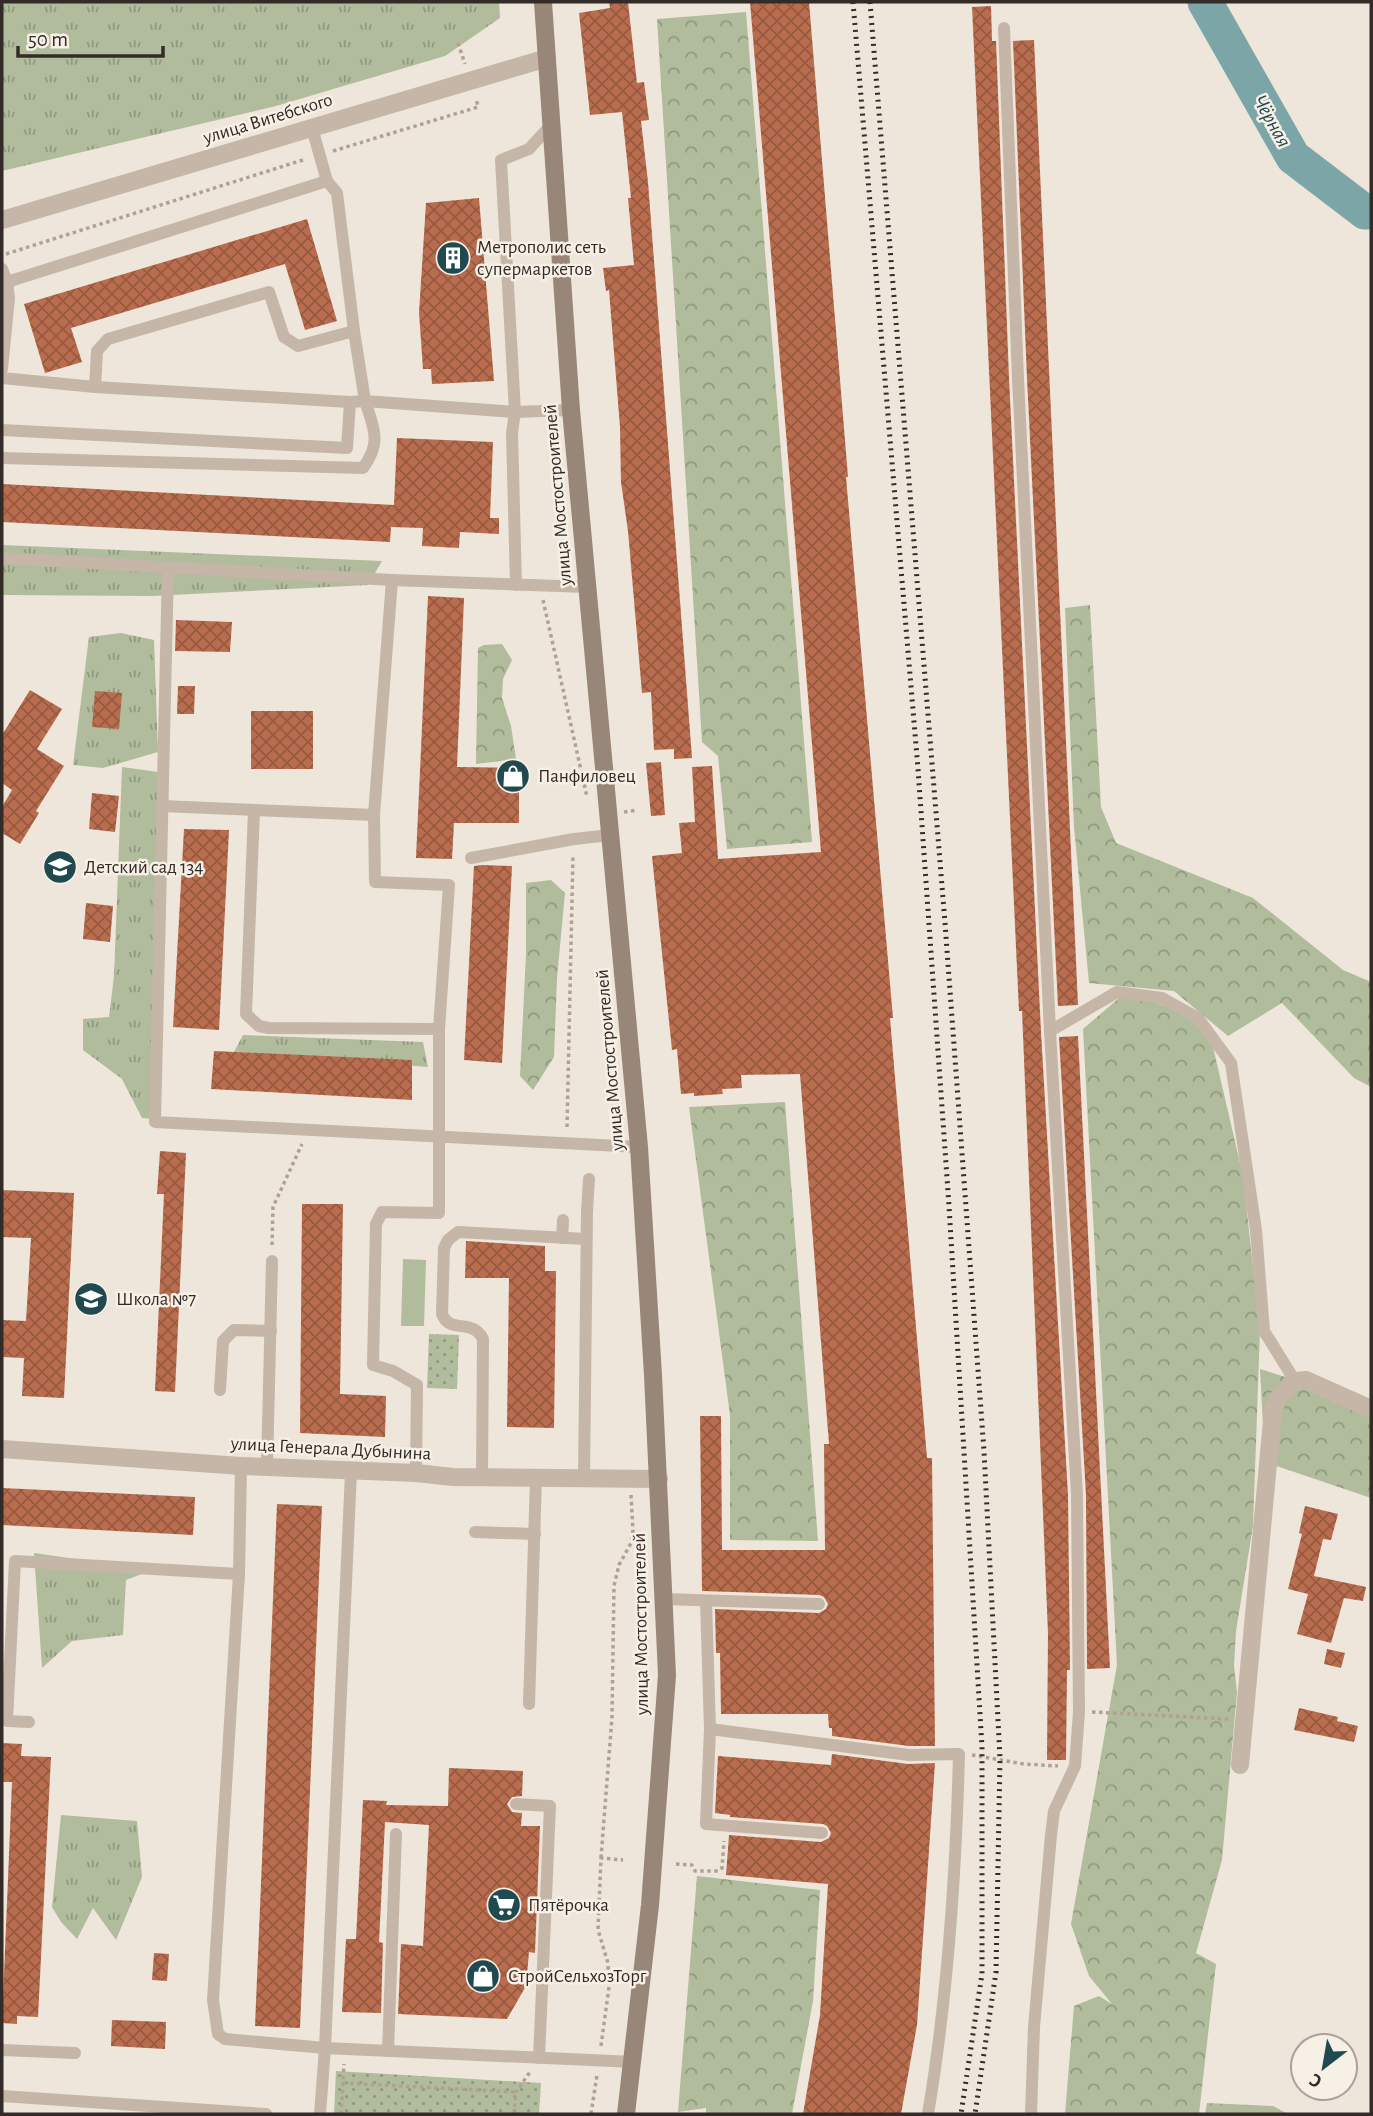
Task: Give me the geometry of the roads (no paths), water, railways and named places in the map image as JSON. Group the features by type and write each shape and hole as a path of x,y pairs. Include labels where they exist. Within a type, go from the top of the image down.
{"main road":[{"name":"улица Мостостроителей","path":"543,2 571,410 639,1147 659,1479 667,1675 650,1905 626,2114"}],"street":[{"name":"улица Витебского","path":"2,220 547,58"},
{"path":"1240,1765 1273,1410 1279,1397 1295,1381 1306,1380 1371,1409"},
{"name":"улица Генерала Дубынина","path":"2,1449 351,1472 659,1479"}],"lane":[{"path":"1004,28 1050,1031 1077,1495 1079,1712 1075,1766 1054,1811 1034,2027 1031,2114"},
{"path":"516,585 512,433 515,412 501,160 530,149 551,125"},
{"path":"2,458 363,468 372,456 376,438 365,401 337,193 327,181 312,128"},
{"path":"7,282 327,181"},
{"path":"2,269 9,298 2,369"},
{"path":"95,387 97,351 108,339 269,292 284,337 298,346 354,331"},
{"path":"2,378 95,387 515,412 571,410"},
{"path":"2,430 347,448 350,402"},
{"path":"2,558 392,580 588,587"},
{"path":"168,568 155,1122 639,1147"},
{"path":"392,580 374,816 374,882 449,884 439,1029 439,1213 382,1212 376,1224 373,1365 393,1371 417,1385 415,1473"},
{"path":"162,806 374,816"},
{"path":"254,810 246,1014 259,1026 269,1028 439,1029"},
{"path":"471,858 611,835"},
{"path":"1050,1031 1117,992 1162,998 1198,1018 1231,1062 1256,1230 1265,1331 1295,1381"},
{"path":"584,1478 589,1179"},
{"path":"562,1238 563,1220"},
{"path":"482,1477 484,1339 479,1331 470,1326 450,1325 445,1321 442,1314 444,1248 448,1240 458,1232 586,1239"},
{"path":"267,1468 272,1261"},
{"path":"220,1390 223,1341 234,1330 271,1331"},
{"path":"241,1466 239,1574 213,2000 218,2034 225,2039 345,2050 634,2062"},
{"path":"320,2114 351,1472"},
{"path":"529,1704 536,1478"},
{"path":"475,1532 535,1534"},
{"path":"29,1722 7,1721 15,1561 239,1574"},
{"path":"664,1599 820,1604"},
{"path":"706,1601 710,1729 706,1824 822,1833"},
{"path":"710,1729 909,1755 960,1754 956,1870 937,2059 928,2114"},
{"path":"516,1804 550,1806 539,2058"},
{"path":"388,2051 396,1834"},
{"path":"2,2050 75,2053"},
{"path":"2,2096 266,2114"}],"waterway":[{"name":"Чёрная","path":"1205,2 1293,157 1365,212 1371,212"}],"railway":[{"path":"853,2 918,769 949,1206 982,1747 982,1974 961,2114"},
{"path":"870,2 945,923 984,1451 1000,1759 996,1972 975,2114"}],"place":[{"name":"Метрополис cеть супермаркетов","path":"453,258"},
{"name":"Панфиловец","path":"513,776"},
{"name":"Детский сад 134","path":"60,867"},
{"name":"Школа №7","path":"91,1299"},
{"name":"Пятёрочка","path":"504,1905"},
{"name":"СтройСельхозТорг","path":"483,1976"}]}
